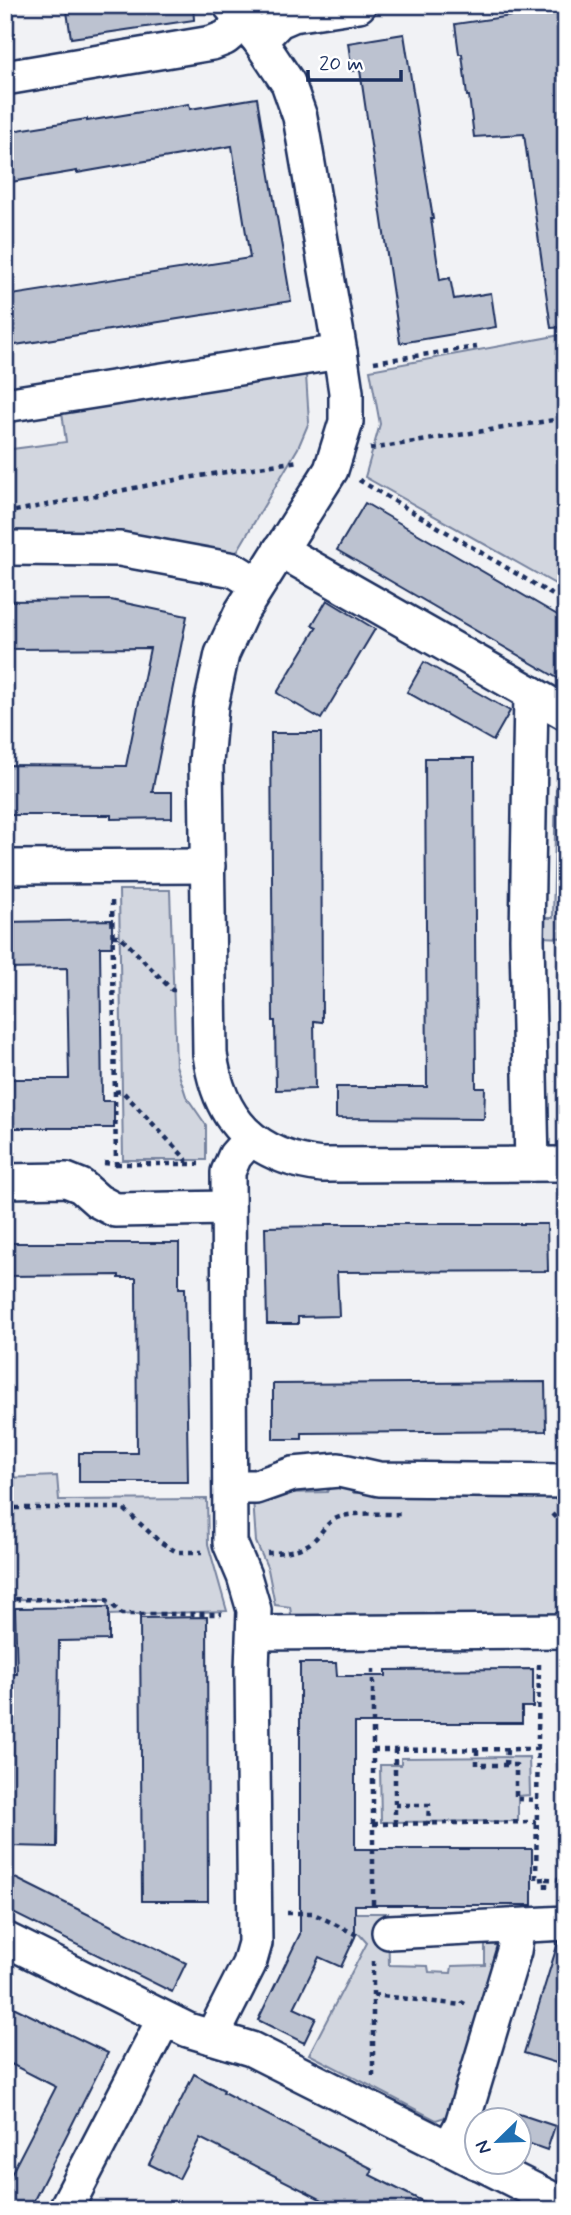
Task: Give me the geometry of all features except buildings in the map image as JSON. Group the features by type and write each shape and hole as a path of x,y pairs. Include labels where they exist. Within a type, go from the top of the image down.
{"street":[{"path":"5,78 212,43 225,38 245,23 279,21 293,15 359,5"},
{"path":"243,1148 213,1077 210,1054 206,763 211,705 222,654 242,611 331,470 348,453 346,392 300,117 288,83 245,23"},
{"path":"5,405 341,359"},
{"path":"5,548 120,549 234,570 258,585"},
{"path":"280,550 566,713"},
{"path":"531,693 527,939 532,1164"},
{"path":"5,867 208,866"},
{"path":"243,1148 322,1165 566,1164"},
{"path":"212,2037 249,1964 255,1943 252,1670 254,1609 230,1543 228,1172 243,1148"},
{"path":"5,1181 66,1180 81,1186 98,1201 115,1210 228,1208"},
{"path":"230,1487 256,1487 292,1474 339,1470 379,1479 566,1481"},
{"path":"254,1633 552,1631"},
{"path":"381,1933 543,1924"},
{"path":"467,2106 506,1978 543,1924"},
{"path":"5,1939 188,2030 251,2049 462,2154"},
{"path":"65,2210 164,2019"},
{"path":"506,2176 566,2206"}],"path":[{"path":"341,359 477,347"},
{"path":"5,513 186,478 566,418"},
{"path":"348,453 350,475 566,603"},
{"path":"112,866 116,1164"},
{"path":"113,936 120,936 172,990 209,990"},
{"path":"115,1092 122,1091 186,1159 186,1164"},
{"path":"81,1186 96,1163 207,1164 217,1147 243,1148"},
{"path":"5,1508 123,1508 160,1542 177,1552 282,1553 314,1541 333,1520 345,1516 410,1514"},
{"path":"541,1513 551,1513 566,1528"},
{"path":"5,1599 107,1600 122,1614 225,1614"},
{"path":"552,1631 537,1749 536,1880 566,1880"},
{"path":"367,2107 373,2092 373,1995 381,1933 373,1825 373,1632"},
{"path":"506,1765 507,1749"},
{"path":"373,1750 537,1749"},
{"path":"395,1750 395,1824"},
{"path":"477,1750 477,1765 516,1765 516,1800 537,1800"},
{"path":"395,1805 429,1805 428,1824"},
{"path":"373,1825 536,1822"},
{"path":"543,1924 546,1879"},
{"path":"254,1912 312,1913 357,1935 381,1933"},
{"path":"373,1995 462,2005 473,1981 506,1978"}],"shaded area":[{"path":"566,334 566,590 365,477 380,424 370,370"},
{"path":"306,375 309,422 298,448 232,560 5,535 5,450 66,442 62,412"},
{"path":"556,789 566,791 566,938 540,937 541,918 553,918"},
{"path":"119,890 170,890 176,1065 186,1096 206,1125 206,1160 123,1160"},
{"path":"57,1476 59,1500 207,1499 208,1544 227,1611 108,1615 107,1600 5,1599 5,1478"},
{"path":"333,1479 345,1480 354,1493 566,1493 566,1622 292,1621 290,1607 275,1605 268,1569 256,1542 253,1499 286,1493 327,1492"},
{"path":"529,1757 530,1795 518,1796 518,1821 381,1822 380,1765 401,1765 401,1758"},
{"path":"318,1913 388,1913 389,1965 428,1966 429,1972 451,1973 452,1966 485,1965 485,1942 498,1945 503,1950 453,2119 445,2117 436,2120 309,2054 367,1943 359,1934"}]}
